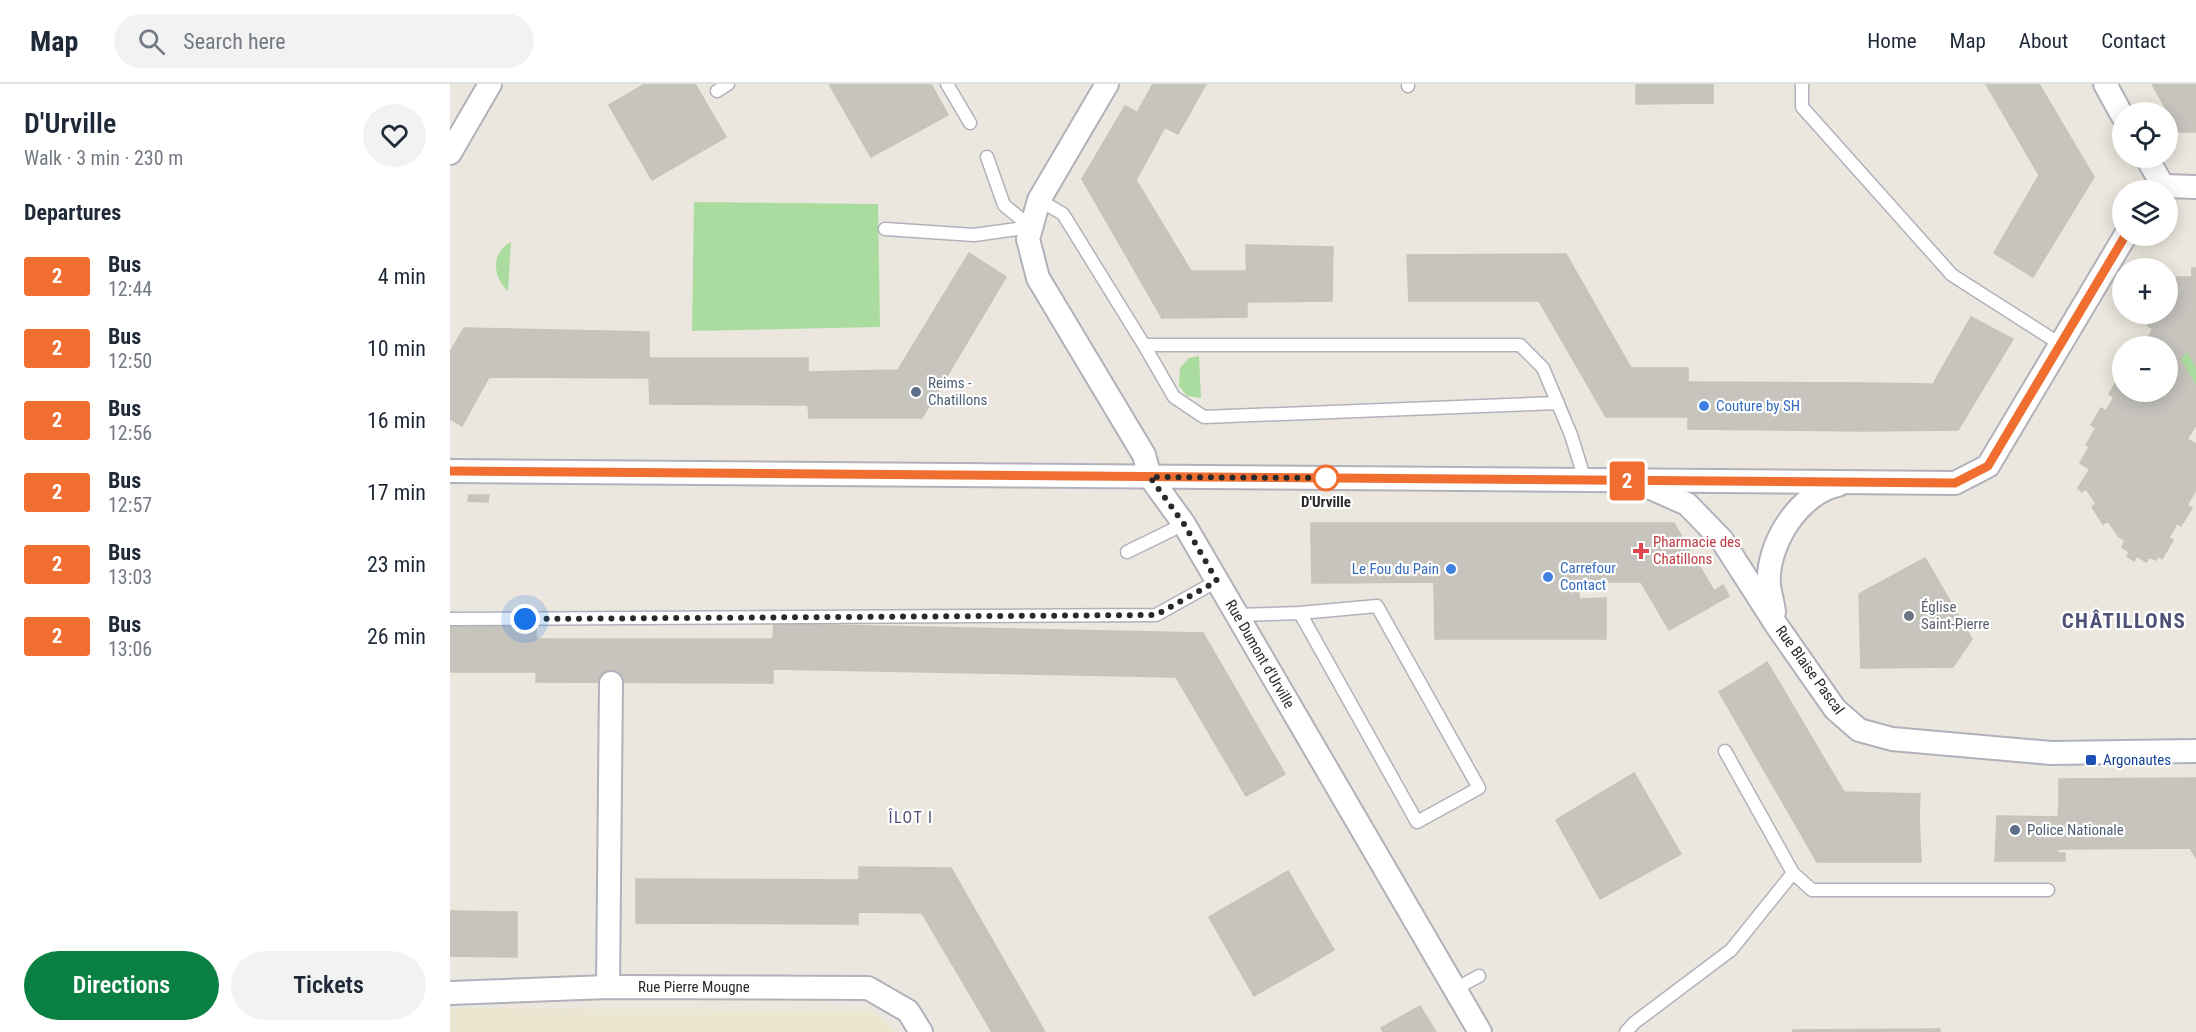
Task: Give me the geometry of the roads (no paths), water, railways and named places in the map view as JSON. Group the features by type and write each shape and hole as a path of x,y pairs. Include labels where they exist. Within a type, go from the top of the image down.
{"street":[{"path":"450,153 490,84"},
{"name":"Rue Dumont d'Urville","path":"1107,84 1039,200 1028,239 1038,278 1144,455 1150,477 1184,524 1480,1032"},
{"path":"2105,84 2115,102"},
{"path":"2178,188 2196,187"},
{"path":"450,471 1955,483 1988,466 2119,246"},
{"name":"Rue Blaise Pascal","path":"1633,481 1687,504 1722,540 1777,626 1835,709 1859,730 1892,739 2045,753 2189,751"},
{"path":"1777,626 1769,583 1773,553 1786,525 1802,505 1826,488 1855,482"},
{"path":"608,987 611,683"},
{"name":"Rue Pierre Mougne","path":"450,993 608,987 868,988 908,1011 921,1032"}],"lane":[{"path":"717,91 728,84"},
{"path":"947,84 970,123"},
{"path":"1803,84 1802,107 1952,276 2060,344"},
{"path":"987,157 1004,205 1031,227"},
{"path":"1039,200 1063,214 1174,397 1204,417 1558,403"},
{"path":"885,229 974,235 1031,227"},
{"path":"1144,345 1520,345 1543,368 1571,435 1585,480"},
{"path":"1127,552 1184,524"},
{"path":"450,619 1156,615 1217,581"},
{"path":"1237,615 1300,613 1377,606 1479,788 1417,822 1300,613"},
{"path":"1725,751 1792,873 1812,890 2048,890"},
{"path":"1626,1032 1634,1023 1731,950 1792,873"},
{"path":"1455,989 1479,976"}],"place":[{"name":"Reims - Chatillons","path":"916,392"},
{"name":"Couture by SH","path":"1704,406"},
{"name":"D'Urville","path":"1326,478"},
{"name":"Pharmacie des Chatillons","path":"1641,551"},
{"name":"Le Fou du Pain","path":"1451,569"},
{"name":"Carrefour Contact","path":"1548,577"},
{"name":"Église Saint-Pierre","path":"1909,616"},
{"name":"Argonautes","path":"2091,760"},
{"name":"Police Nationale","path":"2015,830"}],"district":[{"name":"CHÂTILLONS","path":"2124,621"},
{"name":"ÎLOT I","path":"911,817"}]}
